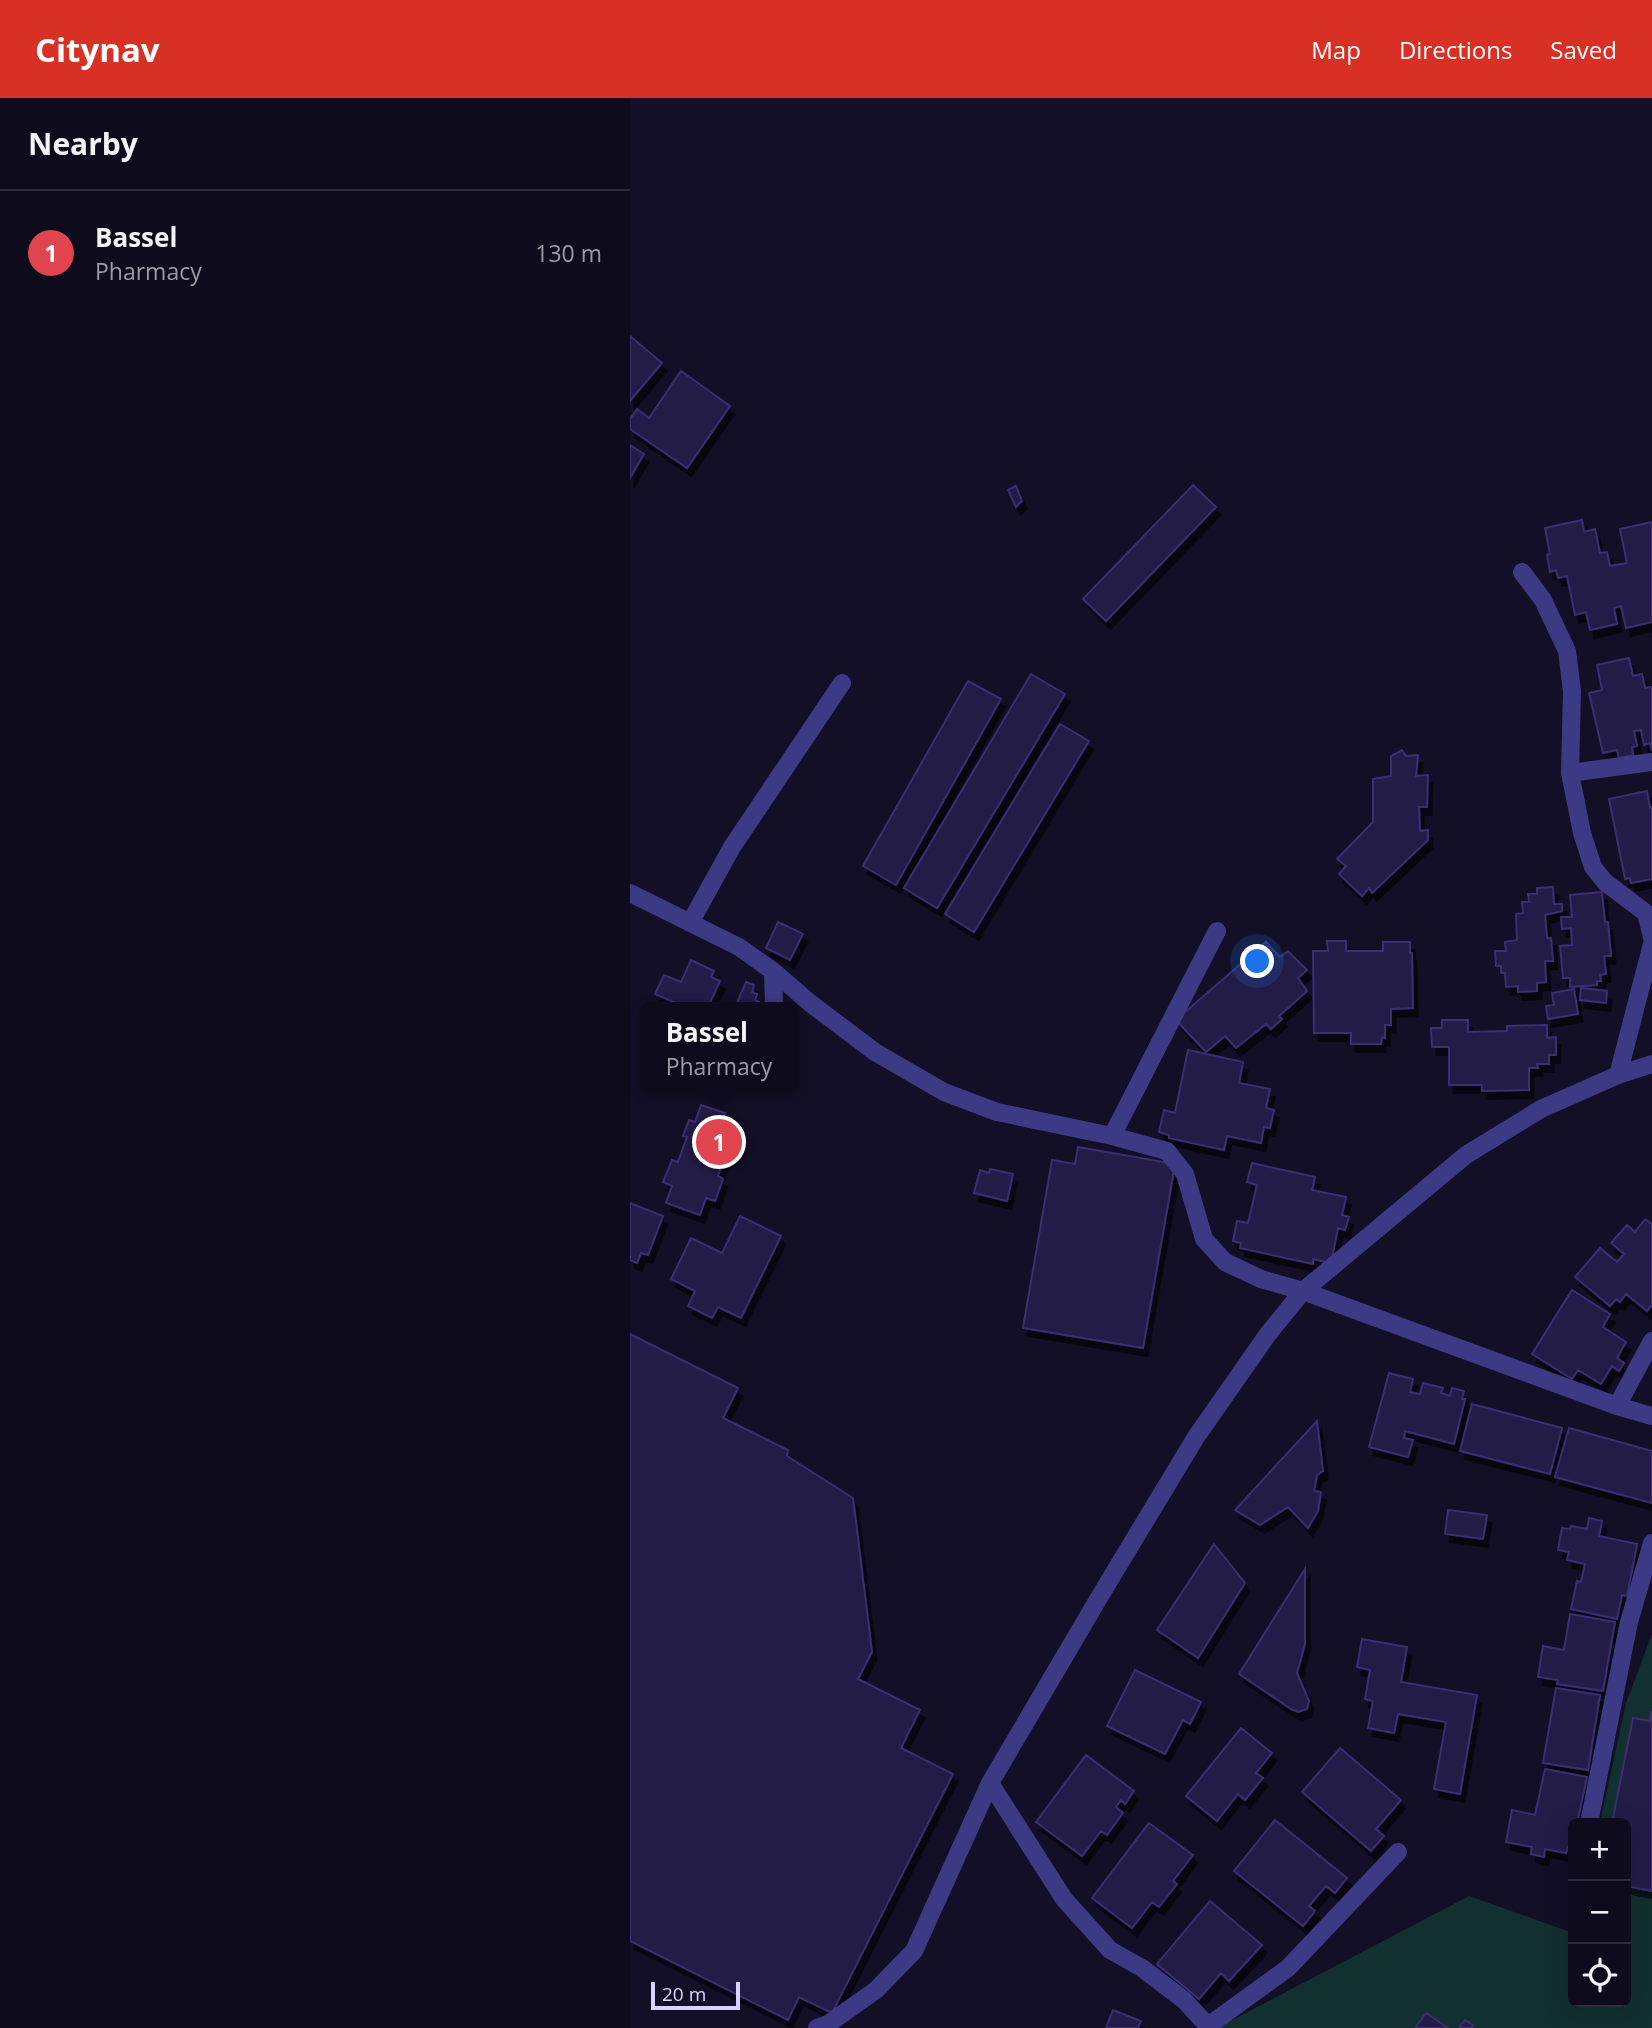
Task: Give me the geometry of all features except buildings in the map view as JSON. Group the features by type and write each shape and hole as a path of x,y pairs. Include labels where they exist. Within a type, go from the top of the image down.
{"street":[{"path":"1522,572 1543,600 1567,651 1572,691 1570,772 1582,833 1593,867 1605,882 1646,913 1652,937"},
{"path":"690,923 732,847 842,683"},
{"path":"1570,772 1652,762"},
{"path":"630,893 739,947 875,1052 944,1092 996,1112 1112,1136 1167,1151 1185,1174 1204,1240 1225,1262 1261,1279 1303,1291 1617,1406 1652,1416"},
{"path":"1112,1136 1217,931"},
{"path":"1618,1075 1652,944"},
{"path":"773,971 774,1002"},
{"path":"817,2028 828,2024 876,1990 914,1951 990,1783 1196,1437 1268,1334 1303,1291 1466,1155 1541,1109 1618,1075 1652,1064"},
{"path":"1617,1406 1652,1341"},
{"path":"1590,1818 1629,1622 1652,1543"},
{"path":"990,1783 1064,1899 1110,1950 1142,1968 1184,2000 1208,2028 1288,1968 1398,1852"}],"green space":[{"path":"1652,1634 1652,2028 1217,2028 1469,1896 1568,1931 1568,2007 1631,2007 1631,1818 1601,1818 1626,1703"}],"place":[{"name":"Bassel","path":"719,1142"}]}
